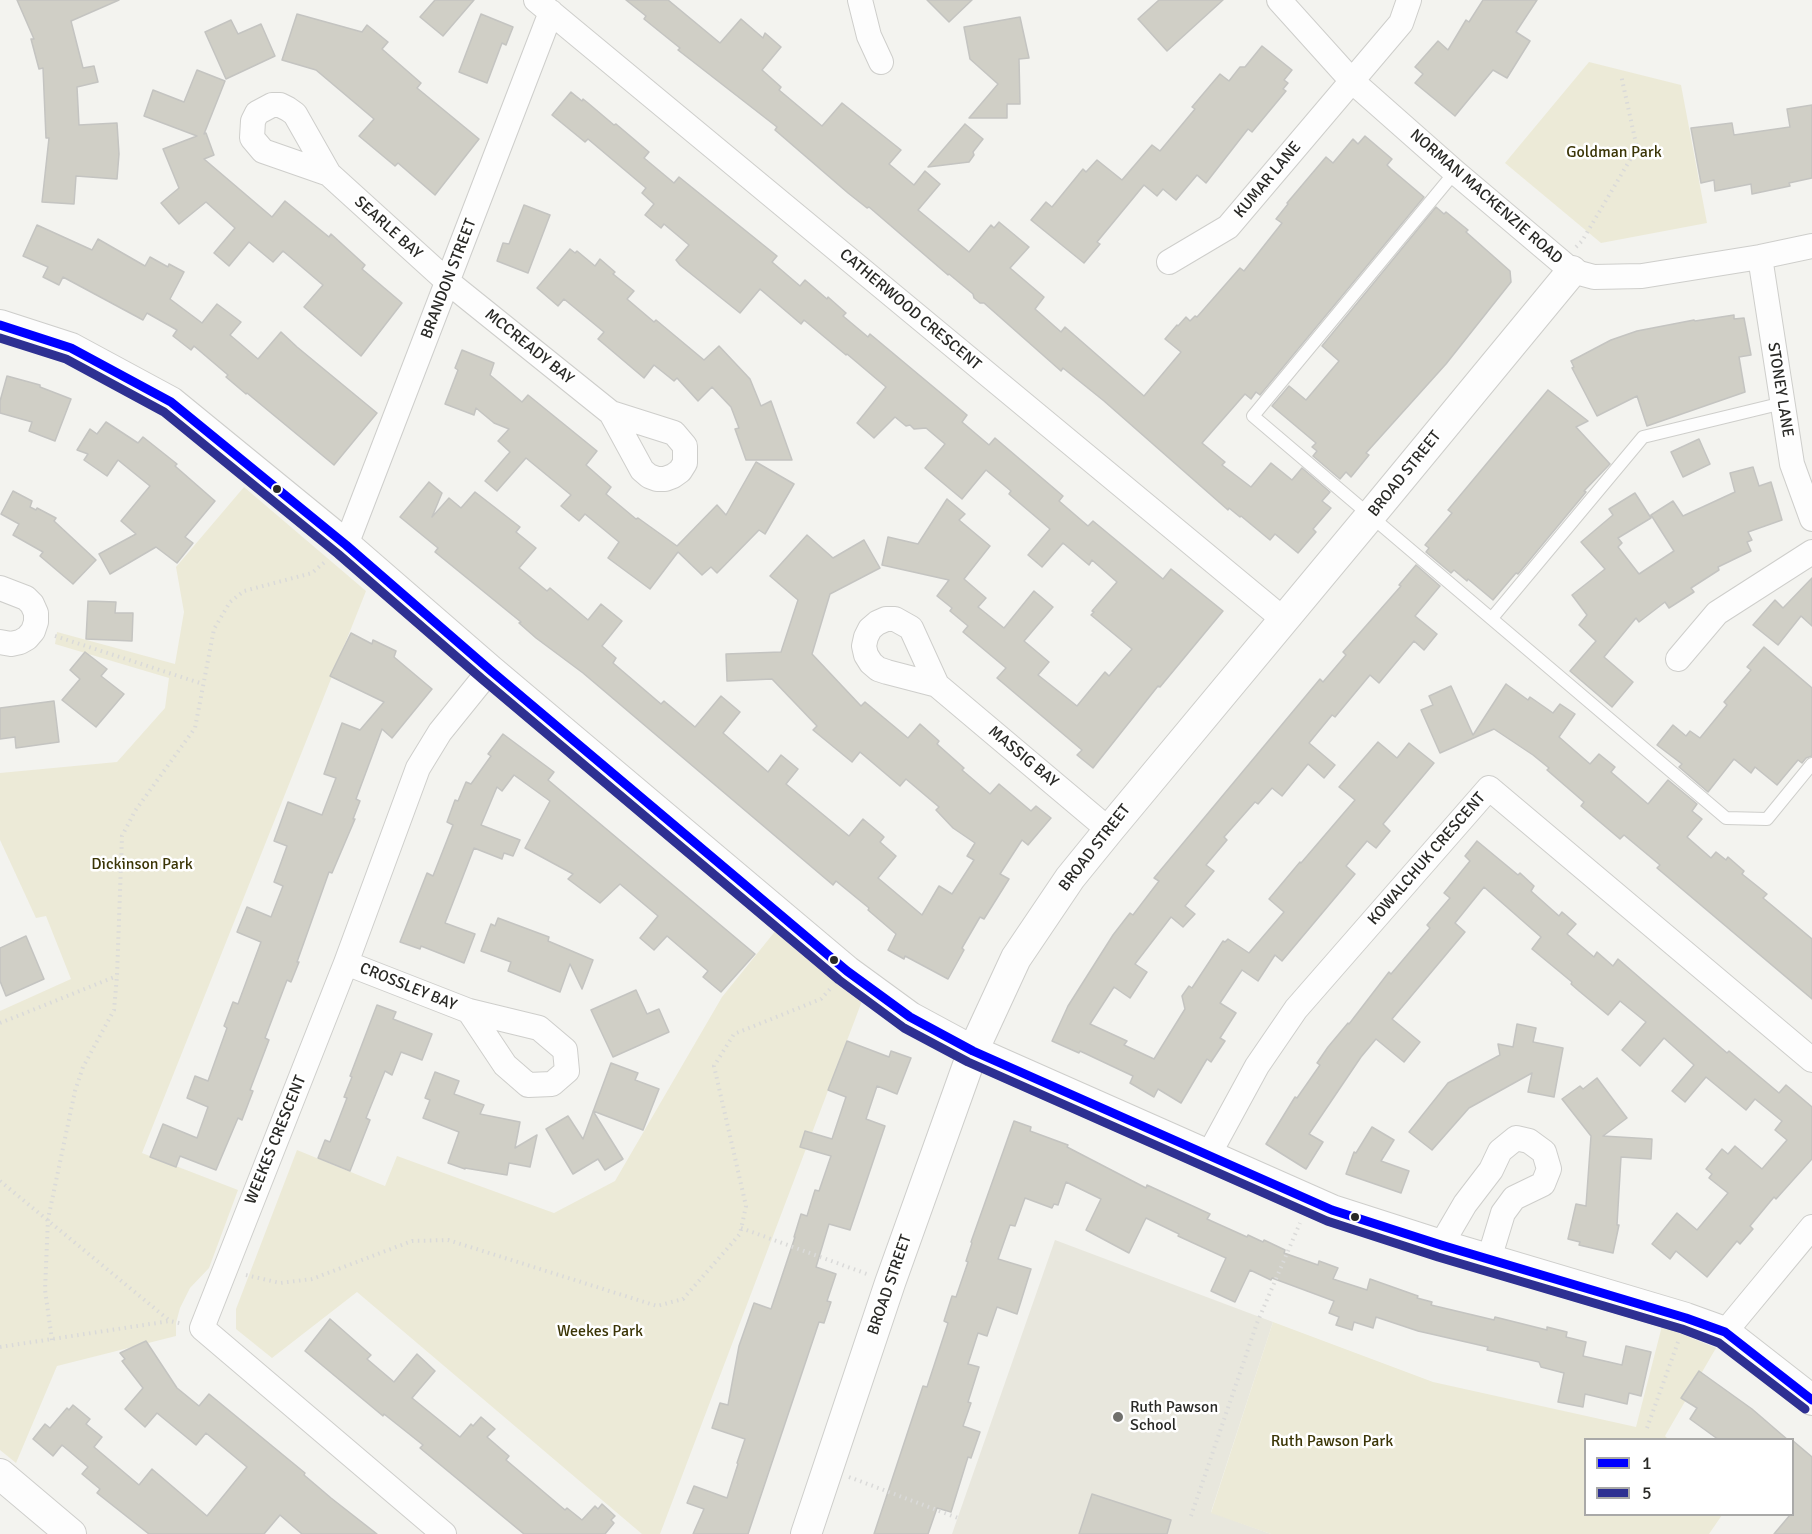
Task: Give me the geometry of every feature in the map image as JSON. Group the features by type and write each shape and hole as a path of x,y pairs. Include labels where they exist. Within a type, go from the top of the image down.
{"street":[{"path":"860,0 869,36 881,62"},
{"name":"NORMAN MACKENZIE ROAD","path":"1279,0 1352,81 1455,172 1566,265 1594,277 1642,276 1812,246"},
{"name":"KUMAR LANE","path":"1169,262 1228,227 1401,23 1409,0"},
{"name":"BRANDON STREET","path":"346,545 448,282 544,6"},
{"name":"CATHERWOOD CRESCENT","path":"544,6 1282,620"},
{"name":"SEARLE BAY","path":"329,174 448,282"},
{"name":"STONEY LANE","path":"1760,257 1792,464 1812,519"},
{"name":"BROAD STREET","path":"806,1534 890,1282 973,1051 1016,958 1070,878 1108,830 1370,516 1566,265"},
{"name":"MCCREADY BAY","path":"448,282 611,412"},
{"path":"0,325 71,348 171,402 346,545 490,670 847,970 910,1017 973,1051 1332,1210 1686,1318 1725,1332 1812,1400"},
{"path":"1678,660 1717,613 1812,552"},
{"path":"0,588 18,593 32,604 36,622 33,631 20,642 11,644 0,642"},
{"name":"WEEKES CRESCENT","path":"202,1328 346,963 418,768 440,732 490,670"},
{"name":"MASSIG BAY","path":"937,685 1108,830"},
{"name":"KOWALCHUK CRESCENT","path":"1208,1156 1257,1066 1296,1009 1489,788 1812,1059"},
{"name":"CROSSLEY BAY","path":"346,963 469,1011"},
{"path":"1441,1245 1465,1204 1491,1170 1500,1151 1516,1138 1529,1141 1544,1152 1549,1168 1543,1184 1514,1198 1503,1213 1489,1259"},
{"path":"1725,1332 1812,1227"},
{"path":"202,1328 444,1534"},
{"path":"0,1474 71,1534"}],"lane":[{"path":"1455,172 1253,416 1726,818 1767,819 1812,764"},
{"path":"1492,618 1643,437 1783,403"}],"path":[{"path":"1566,265 1637,148 1621,75"},
{"path":"52,1340 45,1290 48,1219 82,1067 114,1010 122,836 135,811 195,728 214,629 230,602 244,591 312,573 346,545"},
{"path":"33,631 63,638 203,684"},
{"path":"225,1270 280,1284 312,1279 412,1241 448,1240 657,1306 683,1299 740,1234 746,1206 714,1066 734,1034 821,999 847,970"},
{"path":"0,1023 117,976"},
{"path":"0,1181 170,1321"},
{"path":"1191,1516 1257,1323 1310,1200"},
{"path":"741,1228 890,1282"},
{"path":"1647,1428 1686,1318"},
{"path":"0,1347 170,1321 202,1328"},
{"path":"829,1469 958,1518"}],"shaded area":[{"name":"Ruth Pawson School","path":"1055,1240 1273,1322 1211,1512 1271,1534 952,1534"}],"green space":[{"name":"Goldman Park","path":"1589,62 1681,85 1707,223 1601,243 1505,163"},
{"name":"Dickinson Park","path":"244,487 366,591 142,1153 238,1190 209,1268 190,1288 180,1308 176,1323 176,1336 57,1366 16,1463 0,1450 0,1011 71,979 46,916 36,918 0,840 0,773 117,762 165,708 169,678 55,644 57,632 175,664 184,612 176,567"},
{"name":"Weekes Park","path":"777,929 862,1001 660,1534 642,1534 357,1292 272,1358 236,1329 236,1309 297,1150 385,1186 397,1156 554,1213 615,1181 722,997"},
{"name":"Ruth Pawson Park","path":"1273,1322 1433,1382 1636,1427 1662,1326 1716,1348 1665,1436 1667,1438 1584,1438 1584,1516 1721,1516 1709,1534 1271,1534 1211,1513"}],"building":[{"path":"17,0 119,0 71,21 83,68 94,66 98,82 77,87 79,125 117,123 119,154 117,179 76,176 74,204 42,202 49,138 46,138 43,68 39,69 31,39 34,39"},
{"path":"435,0 474,0 443,36 420,17"},
{"path":"626,0 668,0 720,43 741,19 763,38 765,33 781,47 762,70 781,87 779,90 822,126 842,103 901,150 889,164 914,185 925,171 940,184 918,210 969,252 991,225 994,228 999,222 1029,247 1010,268 1044,297 1035,309 1061,332 1065,327 1144,396 1181,352 1165,339 1186,317 1190,321 1195,316 1197,317 1240,268 1244,271 1282,223 1276,219 1287,203 1326,157 1333,163 1353,139 1358,144 1365,136 1392,159 1387,165 1424,197 1260,395 1256,392 1251,399 1245,394 1202,443 1225,462 1222,465 1251,487 1271,463 1292,480 1302,468 1330,492 1322,501 1331,508 1313,529 1316,532 1298,553 1275,534 1270,540 1241,516 1229,508 1228,510 1104,401 1063,368 1061,371 984,303 980,303 973,294 869,207 867,208 848,193 775,130 777,127 678,50 680,48 644,19 646,16"},
{"path":"927,0 972,0 949,22"},
{"path":"1159,0 1223,0 1167,51 1138,19"},
{"path":"1483,0 1537,0 1516,32 1530,41 1507,78 1493,70 1455,116 1415,83 1423,74 1415,67 1438,41 1448,50 1466,20 1469,22"},
{"path":"297,14 362,32 367,25 388,42 382,49 421,83 417,88 479,139 435,195 398,163 395,166 359,136 374,119 316,70 282,60"},
{"path":"481,14 513,27 506,45 502,43 487,83 459,72"},
{"path":"1020,17 1029,58 1019,59 1020,104 1007,104 1007,118 969,118 998,84 970,59 964,27"},
{"path":"231,20 238,34 261,24 275,56 226,79 205,32"},
{"path":"1262,46 1292,70 1284,80 1288,83 1283,89 1286,91 1252,132 1248,129 1206,183 1197,175 1176,200 1163,189 1157,196 1144,185 1097,242 1100,244 1084,263 1031,220 1046,202 1052,207 1083,169 1086,172 1097,160 1122,180 1152,145 1160,151 1195,109 1192,107 1220,74 1229,81 1240,67 1245,67"},
{"path":"197,70 225,81 204,134 206,133 214,155 204,159 272,217 285,201 329,237 331,234 365,265 362,269 402,303 361,356 304,307 323,285 283,251 273,262 249,242 229,266 214,253 235,228 206,202 179,224 161,203 179,188 163,149 197,136 144,116 153,90 184,102"},
{"path":"571,92 614,125 616,124 649,152 644,158 674,183 679,177 777,256 772,262 800,286 805,280 827,299 828,297 846,313 843,316 868,337 870,334 967,415 962,422 989,445 995,438 1063,496 1059,501 1088,526 1093,521 1163,579 1171,569 1223,611 1160,687 1158,686 1093,768 1077,755 1082,750 997,678 1006,668 963,632 968,626 950,611 952,608 937,596 949,580 882,565 888,537 918,544 947,499 965,514 959,520 990,546 964,579 986,598 978,607 1004,628 1034,591 1053,607 1024,641 1049,662 1038,675 1077,706 1105,672 1109,676 1132,649 1091,615 1117,582 1092,560 1089,565 1063,543 1042,567 1028,555 1050,529 1009,494 1011,491 986,470 962,499 925,468 945,444 926,428 914,429 895,417 874,438 857,423 886,387 847,354 804,320 801,324 760,289 740,313 680,265 676,260 689,245 664,224 661,228 645,215 654,204 642,193 646,188 588,139 585,142 552,115"},
{"path":"1812,105 1812,178 1789,183 1790,186 1752,194 1751,184 1715,191 1714,180 1701,183 1691,128 1732,123 1734,135 1790,127 1787,109"},
{"path":"965,124 983,139 969,162 928,167"},
{"path":"524,205 550,215 528,273 497,261 503,243 509,244"},
{"path":"1436,207 1468,230 1466,232 1510,271 1511,282 1446,364 1366,453 1369,455 1351,477 1346,472 1340,479 1313,456 1317,451 1312,447 1316,443 1272,406 1289,386 1306,400 1339,361 1322,346"},
{"path":"37,225 92,250 98,239 145,266 150,257 168,267 169,264 184,272 170,299 202,323 217,304 241,322 230,335 258,359 281,332 377,413 334,465 226,377 228,375 194,346 191,350 173,336 177,330 147,313 143,320 63,277 59,285 43,277 48,267 23,256"},
{"path":"570,249 575,253 577,251 595,266 600,259 615,272 613,274 634,291 627,299 704,360 719,346 750,379 761,406 771,401 792,460 746,460 735,429 739,428 731,407 712,387 698,401 677,378 674,381 654,365 644,378 598,339 604,332 564,299 558,306 537,288"},
{"path":"1734,315 1734,319 1744,318 1751,355 1739,357 1745,392 1647,426 1637,396 1597,416 1572,368 1574,367 1571,361 1611,340 1637,331"},
{"path":"462,350 494,363 490,375 522,402 528,395 597,451 586,465 611,487 606,494 636,519 638,518 677,546 717,505 726,515 756,462 794,484 765,534 759,530 717,573 711,567 702,575 678,552 650,589 608,558 619,542 585,514 579,521 561,506 571,495 526,458 497,491 485,481 510,452 498,441 509,429 494,423 476,408 474,415 445,404 458,370 455,368"},
{"path":"7,376 40,385 40,387 71,399 55,441 29,431 32,422 0,413 0,401"},
{"path":"1548,390 1588,421 1576,427 1610,464 1584,491 1586,492 1518,574 1516,573 1493,600 1454,570 1451,573 1426,552 1429,548 1425,545 1452,513 1448,510"},
{"path":"106,422 138,443 143,437 177,464 175,466 215,501 185,537 193,543 177,563 156,547 110,574 99,554 136,534 121,521 150,486 118,460 107,476 84,460 88,454 77,450 90,429 97,434"},
{"path":"1699,439 1710,464 1683,477 1671,452"},
{"path":"1753,467 1759,486 1771,482 1782,520 1748,532 1752,540 1747,542 1751,551 1718,567 1719,570 1691,588 1694,592 1669,608 1665,602 1639,622 1636,618 1604,657 1633,682 1612,707 1570,671 1596,641 1579,625 1587,615 1572,595 1605,569 1581,542 1613,515 1609,509 1635,493 1651,518 1618,538 1622,543 1618,547 1639,574 1674,551 1651,515 1673,501 1683,516 1735,492 1730,473"},
{"path":"429,482 442,493 432,517 449,498 461,508 475,492 520,527 516,532 536,548 519,568 547,591 550,588 588,620 601,604 622,621 602,646 616,658 613,663 661,704 664,701 695,727 721,696 740,712 723,733 768,772 781,755 798,769 786,784 849,836 863,819 882,835 884,837 880,842 896,856 878,878 922,915 939,886 952,894 974,860 967,856 975,843 953,828 936,810 939,807 906,779 900,786 860,752 852,762 813,730 817,726 772,679 727,681 726,654 781,652 798,600 770,576 807,535 833,558 864,540 880,568 830,594 812,654 861,706 865,702 908,738 920,724 939,741 937,744 964,768 962,770 990,794 999,784 1031,811 1036,806 1051,818 1028,845 1022,840 1000,874 1009,879 984,919 980,917 948,979 905,956 904,959 888,950 896,934 868,910 869,908 836,881 833,885 583,673 536,638 519,623 521,622 435,552 438,548 400,517"},
{"path":"13,491 32,501 30,507 36,510 37,508 56,518 54,521 96,560 73,584 40,556 43,552 13,535 19,524 1,514"},
{"path":"1416,565 1440,586 1415,616 1437,634 1424,650 1414,641 1379,683 1370,675 1335,717 1332,715 1309,743 1335,765 1324,778 1308,764 1282,796 1272,788 1258,804 1255,802 1224,837 1227,840 1206,865 1214,871 1185,906 1195,914 1183,927 1171,917 1135,964 1147,972 1130,998 1114,987 1090,1024 1127,1041 1124,1045 1154,1059 1185,1009 1182,996 1189,986 1192,988 1223,941 1228,939 1249,953 1284,912 1269,899 1355,800 1339,787 1378,742 1397,758 1409,743 1434,763 1383,824 1390,831 1376,848 1367,841 1346,866 1355,874 1282,961 1275,955 1258,981 1242,970 1220,1003 1236,1013 1220,1038 1225,1041 1211,1062 1207,1059 1181,1103 1158,1089 1154,1097 1130,1083 1133,1076 1080,1051 1079,1053 1052,1041 1068,1006 1113,935 1130,913 1133,915 1159,881 1154,878 1320,679 1323,682 1346,655 1343,652 1401,586 1399,585"},
{"path":"1812,578 1812,626 1801,616 1778,645 1753,625 1775,600 1783,608"},
{"path":"88,601 116,602 115,613 133,613 132,641 86,639"},
{"path":"351,633 372,644 373,640 396,651 394,657 432,689 392,738 382,729 356,799 360,801 353,819 355,819 332,873 329,872 297,962 299,962 291,982 287,980 265,1038 269,1040 250,1090 253,1091 242,1120 238,1118 216,1170 180,1156 176,1167 150,1157 163,1124 197,1138 208,1107 187,1098 195,1076 208,1081 227,1028 224,1026 233,1002 238,1004 261,942 237,932 247,907 271,917 283,886 274,882 287,846 274,841 288,802 322,815 336,778 324,774 342,723 360,730 384,702 330,676"},
{"path":"1764,647 1812,688 1812,756 1806,758 1802,763 1798,760 1777,785 1755,767 1751,773 1734,759 1708,792 1679,767 1682,764 1657,745 1673,725 1686,736 1690,731 1700,738 1727,705 1724,702 1751,670 1747,667"},
{"path":"85,652 107,669 101,676 124,694 96,727 62,700 80,679 70,670"},
{"path":"1506,684 1528,700 1530,697 1553,713 1560,704 1575,714 1559,737 1590,764 1599,754 1615,767 1611,772 1648,804 1668,780 1697,804 1692,811 1702,819 1687,837 1711,858 1716,852 1726,860 1728,857 1744,871 1742,874 1767,894 1763,898 1812,939 1812,999 1657,868 1660,865 1624,835 1620,839 1581,806 1584,802 1547,770 1549,768 1494,729 1440,753 1421,710 1433,705 1429,696 1451,686 1473,735"},
{"path":"54,701 59,742 16,748 15,737 0,739 0,708"},
{"path":"503,734 554,772 548,780 755,954 721,992 703,977 708,971 667,936 654,950 640,938 658,916 620,884 600,903 568,879 573,874 525,848 550,801 514,775 502,791 497,787 481,825 520,840 513,856 504,853 502,859 474,848 445,923 475,934 464,963 421,946 420,949 400,942 427,873 433,876 453,825 447,822 455,800 458,801 466,782 471,784 491,756 488,754"},
{"path":"1477,841 1518,875 1520,873 1534,886 1531,891 1559,916 1562,912 1576,924 1567,934 1594,957 1597,952 1613,966 1618,959 1727,1053 1729,1051 1779,1093 1786,1085 1812,1107 1812,1159 1776,1199 1774,1197 1750,1226 1753,1229 1740,1244 1737,1241 1707,1277 1676,1251 1670,1259 1652,1244 1677,1213 1697,1230 1728,1193 1709,1178 1712,1174 1706,1169 1722,1149 1728,1154 1735,1146 1762,1169 1787,1140 1775,1130 1782,1121 1755,1099 1746,1110 1706,1077 1685,1102 1672,1091 1694,1065 1664,1038 1640,1066 1622,1050 1646,1022 1620,1001 1608,1015 1579,991 1571,984 1572,982 1532,949 1541,937 1484,887 1455,923 1465,932 1392,1019 1420,1042 1404,1062 1376,1039 1361,1057 1309,1134 1323,1142 1306,1169 1266,1144 1295,1097 1297,1098 1320,1065 1317,1063 1328,1047 1389,972 1391,974 1430,928 1427,925 1450,898 1444,893 1470,861 1465,856"},
{"path":"498,918 549,937 548,941 593,960 582,989 570,964 560,992 508,971 511,962 481,951 491,924 495,926"},
{"path":"26,936 44,979 6,996 0,981 0,948"},
{"path":"636,990 647,1014 659,1009 669,1032 613,1057 591,1010"},
{"path":"377,1005 396,1012 393,1019 432,1034 422,1060 401,1052 392,1075 385,1071 366,1118 370,1120 350,1171 318,1158 325,1140 330,1142 347,1098 344,1097 352,1077 350,1076"},
{"path":"1517,1024 1536,1028 1533,1042 1563,1048 1554,1097 1528,1092 1532,1073 1469,1108 1432,1150 1409,1132 1448,1083 1500,1055 1498,1044 1513,1047"},
{"path":"847,1041 889,1057 891,1051 911,1058 897,1094 877,1086 866,1119 885,1126 850,1230 829,1224 816,1267 836,1274 827,1301 831,1302 824,1323 819,1322 748,1534 693,1534 704,1509 687,1503 694,1486 727,1498 738,1464 745,1439 712,1428 720,1403 728,1405 739,1346 754,1303 771,1309 801,1214 807,1216 815,1190 819,1191 831,1156 800,1147 805,1131 832,1139 846,1097 828,1090"},
{"path":"611,1063 638,1073 635,1080 659,1089 643,1130 593,1111"},
{"path":"435,1072 459,1081 454,1094 484,1105 480,1114 520,1122 515,1148 537,1135 530,1167 509,1163 507,1175 465,1169 448,1163 459,1132 423,1118 430,1100 425,1098"},
{"path":"1597,1078 1627,1118 1603,1136 1652,1139 1651,1159 1621,1157 1617,1225 1619,1225 1613,1253 1579,1245 1580,1242 1568,1239 1576,1204 1586,1206 1591,1136 1562,1099 1580,1086 1583,1089"},
{"path":"593,1111 623,1159 605,1170 598,1159 573,1174 546,1129 568,1116 583,1139"},
{"path":"1014,1121 1031,1127 1030,1131 1068,1145 1067,1147 1146,1188 1147,1185 1210,1214 1207,1219 1247,1237 1248,1235 1263,1242 1264,1240 1285,1250 1284,1253 1318,1265 1319,1261 1338,1268 1333,1279 1367,1290 1370,1279 1418,1296 1417,1298 1432,1302 1431,1305 1494,1320 1495,1317 1547,1330 1547,1327 1567,1332 1566,1337 1586,1342 1583,1356 1622,1365 1626,1346 1651,1352 1641,1396 1629,1393 1627,1404 1585,1394 1583,1407 1558,1402 1564,1373 1541,1367 1539,1362 1487,1350 1488,1347 1418,1331 1376,1317 1373,1328 1354,1322 1352,1330 1336,1325 1339,1317 1329,1313 1334,1301 1272,1278 1271,1280 1250,1270 1235,1302 1211,1291 1226,1258 1146,1218 1129,1253 1086,1230 1101,1199 1066,1182 1058,1205 1054,1204 1052,1208 1025,1198 1015,1226 1010,1225 998,1259 1031,1269 1017,1314 997,1307 987,1336 978,1333 968,1364 979,1367 963,1426 980,1432 971,1458 968,1457 951,1512 937,1508 928,1534 874,1534 923,1386 927,1387 948,1323 944,1321 952,1296 956,1297 968,1262 966,1261 971,1242"},
{"path":"1372,1127 1394,1140 1381,1161 1409,1171 1401,1193 1346,1174 1354,1152 1356,1153"},
{"path":"330,1319 371,1355 367,1359 394,1382 417,1354 435,1371 412,1398 460,1437 471,1424 473,1426 481,1417 495,1429 487,1437 509,1456 506,1460 565,1510 567,1508 582,1520 595,1506 598,1509 602,1504 615,1516 611,1520 614,1523 605,1534 524,1534 420,1448 423,1445 384,1414 383,1416 305,1351"},
{"path":"146,1341 177,1388 199,1406 209,1394 377,1534 302,1534 280,1515 264,1534 149,1534 97,1493 100,1489 82,1474 88,1467 62,1445 53,1456 33,1439 45,1424 50,1428 67,1408 69,1410 73,1405 90,1419 86,1424 102,1437 94,1447 139,1485 152,1469 207,1516 247,1467 206,1433 196,1445 157,1413 145,1427 125,1409 143,1388 122,1361 125,1359 120,1353"},
{"path":"1699,1371 1752,1409 1786,1438 1716,1438 1690,1419 1697,1408 1681,1398"},
{"path":"1794,1442 1812,1457 1812,1534 1774,1534 1789,1516 1794,1516"},
{"path":"1092,1494 1171,1520 1167,1534 1079,1534"}],"transit line":[{"name":"1","path":"0,325 71,348 171,402 346,545 490,670 847,971 910,1017 973,1051 1332,1210 1686,1318 1725,1332 1812,1400"},
{"name":"5","path":"0,338 66,359 164,412 338,554 482,679 839,980 904,1028 968,1062 1327,1221 1438,1257 1682,1329 1719,1343 1805,1409"}],"place":[{"name":"Ruth Pawson School","path":"1118,1417"}]}
